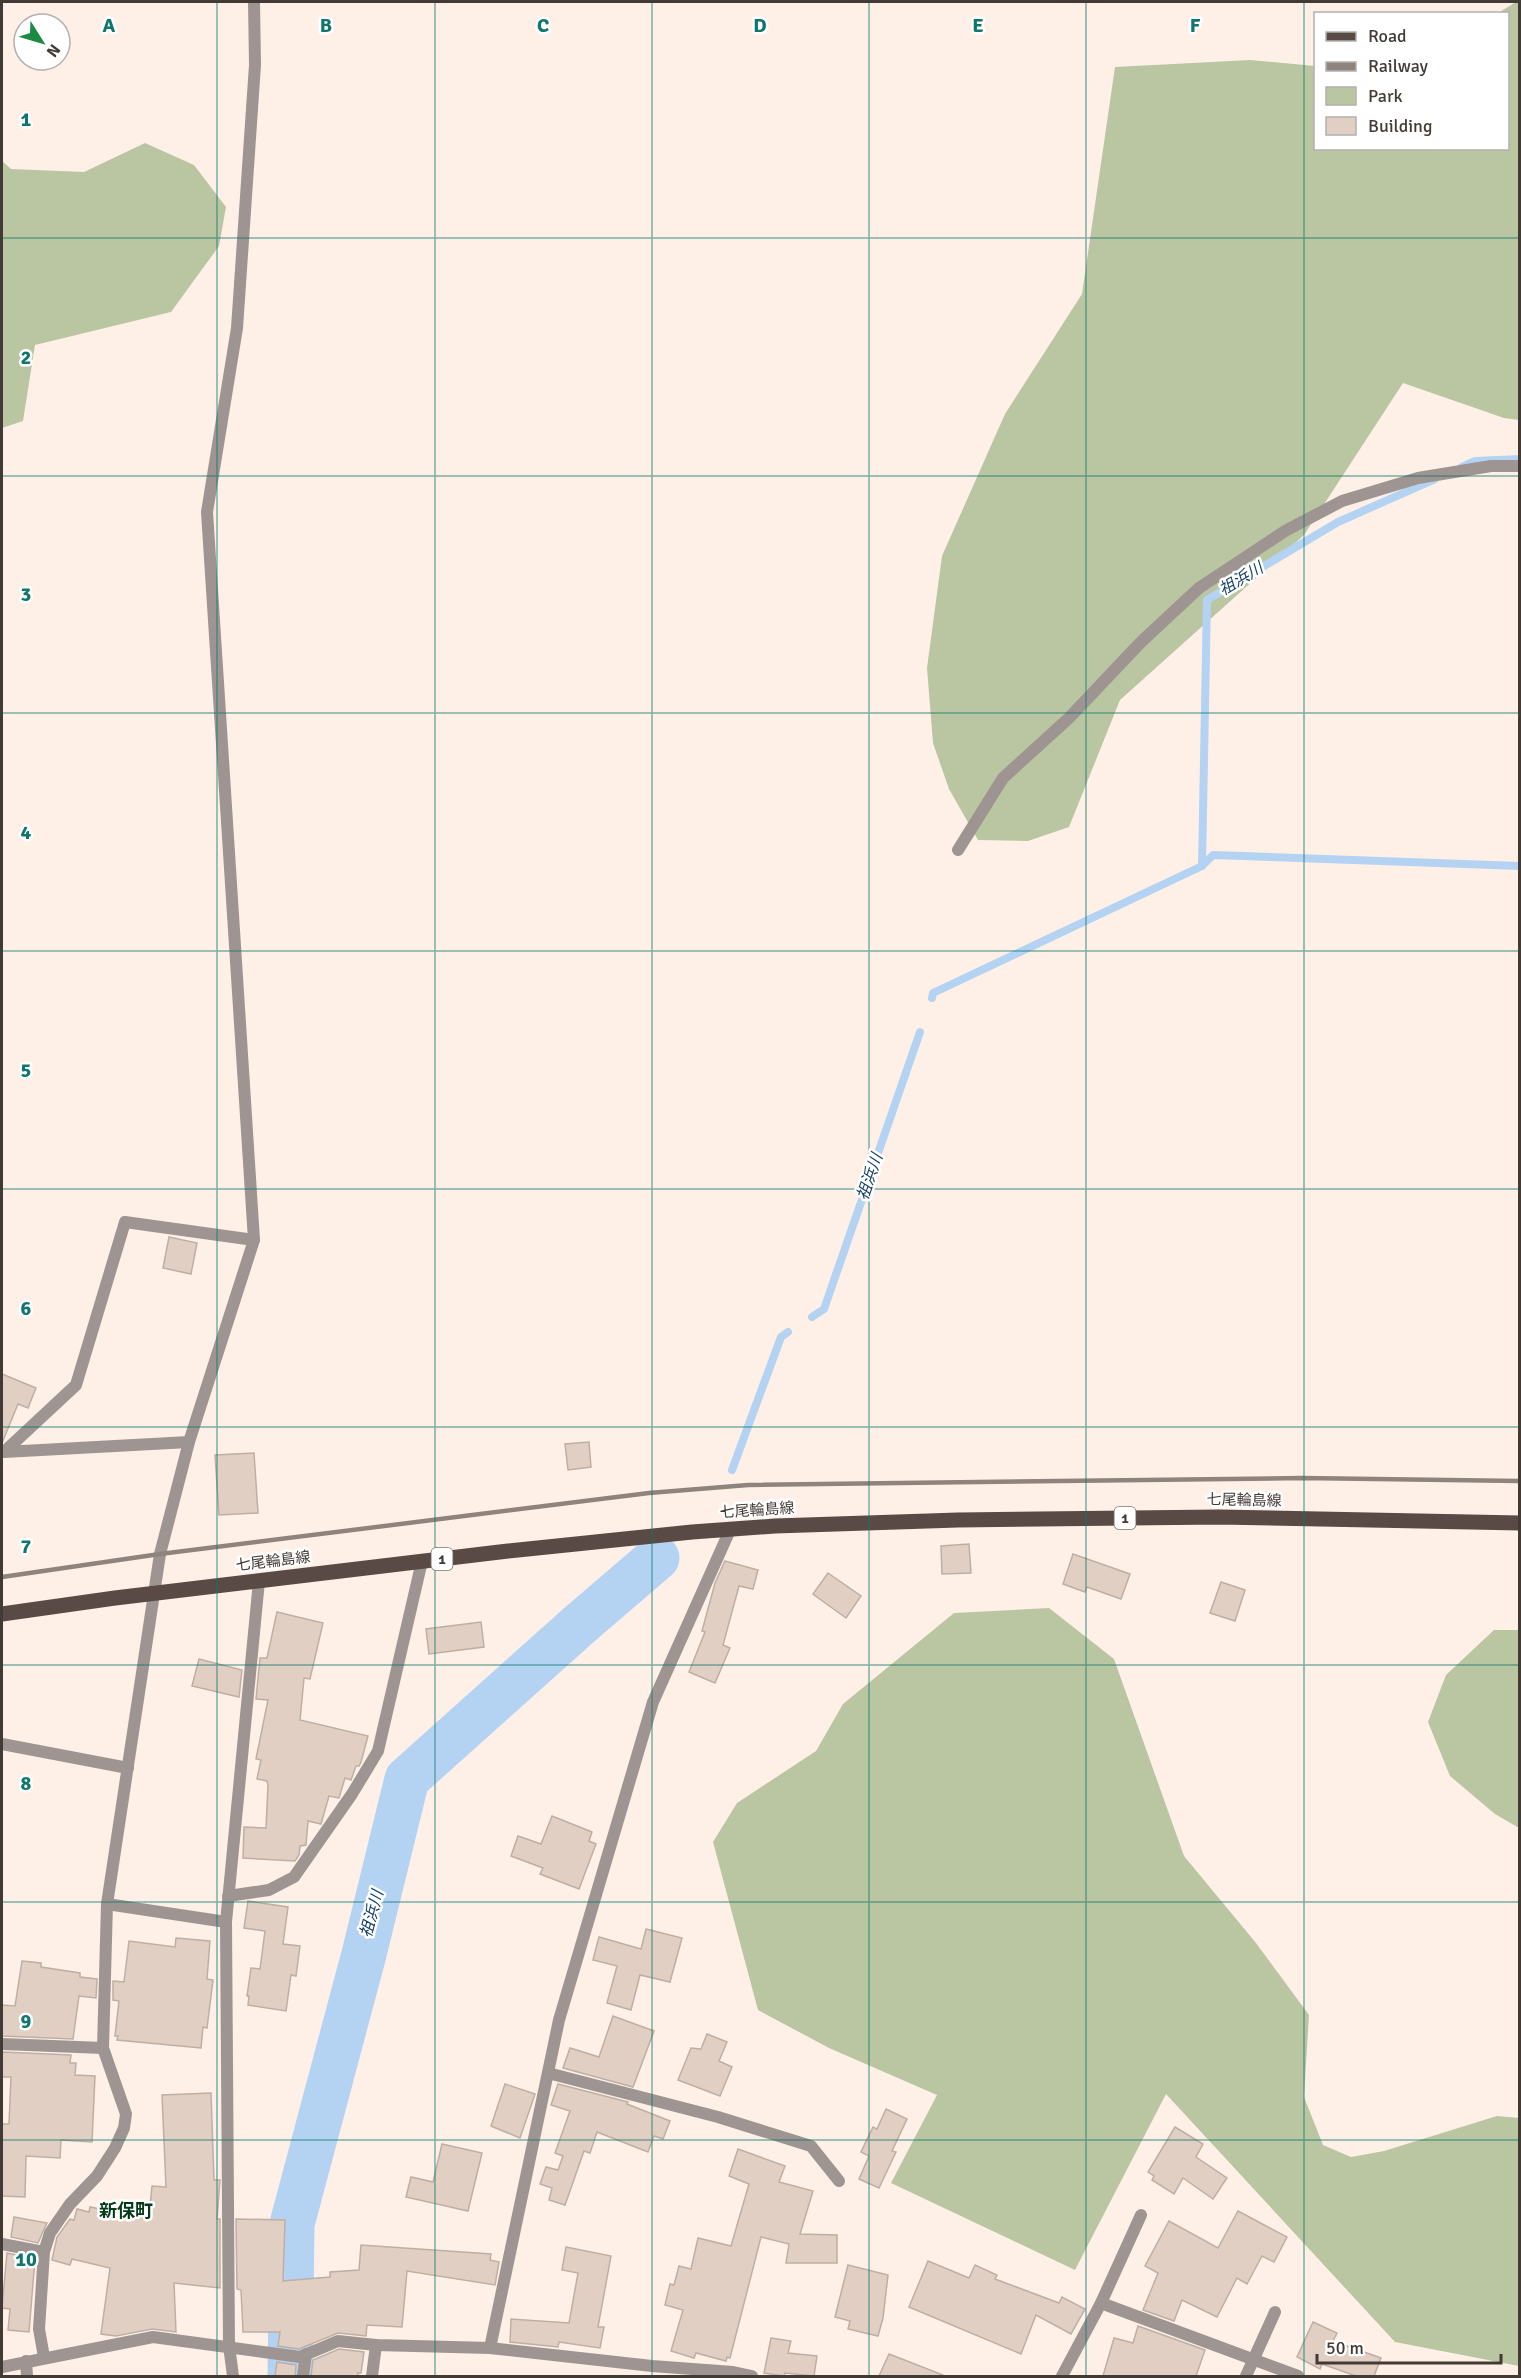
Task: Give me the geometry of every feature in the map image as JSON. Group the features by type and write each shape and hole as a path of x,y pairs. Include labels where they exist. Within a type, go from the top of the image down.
{"main road":[{"name":"七尾輪島線","path":"2,1614 154,1593 422,1561 681,1533 803,1524 1219,1517 1520,1523"}],"street":[{"path":"44,2357 39,2329 44,2252 50,2233 70,2204 97,2176 115,2148 124,2127 126,2114 103,2048 107,1904 160,1554 189,1442 254,1240 207,512 237,328 255,65 254,2"},
{"path":"958,850 1003,778 1069,718 1141,642 1199,588 1285,531 1342,501 1418,478 1491,466 1520,466"},
{"path":"3,1453 76,1385 125,1222 254,1240"},
{"path":"3,1453 189,1442"},
{"path":"490,2348 559,2020 653,1702 730,1530"},
{"path":"228,1896 269,1890 294,1877 352,1794 378,1751 422,1561"},
{"path":"232,2376 229,2346 226,1922 259,1581"},
{"path":"2,1744 128,1768"},
{"path":"107,1904 226,1922"},
{"path":"2,2044 103,2048"},
{"path":"548,2073 811,2145 838,2181"},
{"path":"1062,2376 1101,2303 1141,2215"},
{"path":"2,2244 44,2252"},
{"path":"1101,2303 1298,2376"},
{"path":"1246,2376 1275,2312"},
{"path":"2,2367 153,2337 303,2355 338,2341 490,2348 652,2366 733,2372 752,2376"},
{"path":"372,2376 376,2344"},
{"path":"303,2355 303,2376"},
{"path":"26,2361 27,2376"}],"green space":[{"path":"1519,2 1519,420 1504,418 1403,383 1304,535 1120,700 1069,827 1028,841 978,840 949,789 933,743 927,668 942,556 1005,414 1082,294 1115,67 1250,60 1314,66 1314,150 1509,150 1509,12 1500,12"},
{"path":"145,143 194,165 226,207 219,246 171,312 35,345 23,421 2,428 2,161 11,169 84,172"},
{"path":"1049,1608 1114,1659 1184,1856 1256,1943 1309,2015 1304,2097 1323,2145 1351,2157 1384,2151 1497,2116 1519,2118 1519,2366 1395,2342 1166,2094 1075,2270 891,2183 937,2095 829,2048 758,2010 713,1842 737,1803 816,1751 843,1704 954,1613"},
{"path":"1494,1630 1519,1630 1519,1828 1495,1814 1450,1776 1428,1722 1446,1675"}],"building":[{"path":"169,1237 197,1243 191,1274 163,1268"},
{"path":"2,1374 36,1388 28,1408 18,1404 2,1443"},
{"path":"589,1442 591,1467 568,1470 565,1444"},
{"path":"254,1453 258,1513 219,1515 215,1455"},
{"path":"969,1544 971,1573 942,1574 941,1546"},
{"path":"1073,1554 1130,1574 1121,1599 1087,1587 1085,1592 1063,1584"},
{"path":"725,1561 758,1570 753,1589 739,1586 723,1645 730,1648 715,1683 689,1672 705,1632 702,1631 715,1583"},
{"path":"828,1573 861,1596 846,1618 813,1594"},
{"path":"1221,1582 1245,1590 1235,1621 1210,1613"},
{"path":"277,1612 323,1623 310,1679 304,1678 300,1720 368,1736 359,1766 356,1766 351,1780 345,1778 339,1798 329,1796 321,1824 308,1821 306,1845 300,1846 299,1855 295,1861 243,1858 244,1827 266,1828 268,1785 267,1781 257,1779 261,1760 256,1759 268,1700 256,1699 260,1658 267,1658"},
{"path":"481,1622 484,1647 429,1654 426,1629"},
{"path":"199,1659 242,1670 239,1697 192,1686"},
{"path":"552,1816 592,1832 589,1841 596,1844 579,1889 540,1874 543,1868 511,1856 518,1836 541,1844"},
{"path":"248,1901 288,1907 283,1944 300,1946 296,1976 291,1975 286,2011 248,2005 251,1968 260,1969 265,1931 244,1928"},
{"path":"646,1929 682,1938 670,1982 640,1975 631,2010 607,2003 617,1966 593,1960 599,1937 641,1949"},
{"path":"176,1938 210,1941 207,1979 213,1980 207,2028 203,2027 201,2048 117,2040 118,2036 115,2036 119,2001 113,2000 113,1981 124,1982 129,1941 175,1947"},
{"path":"22,1961 41,1963 41,1967 80,1973 80,1977 97,1979 96,1998 79,1996 73,2039 2,2036 2,2005 15,2006"},
{"path":"613,2016 654,2031 633,2087 563,2068 570,2048 599,2057"},
{"path":"707,2034 727,2042 719,2061 732,2067 720,2096 678,2080 691,2048 701,2049"},
{"path":"2,2052 71,2055 70,2063 76,2063 75,2075 95,2076 92,2142 61,2140 60,2158 26,2156 25,2197 2,2196 2,2124 9,2124 11,2077 2,2077"},
{"path":"505,2084 535,2094 520,2138 491,2126"},
{"path":"558,2084 628,2102 627,2104 670,2121 663,2139 654,2136 648,2152 597,2132 590,2153 584,2151 565,2205 549,2200 552,2188 540,2184 546,2167 558,2170 563,2156 555,2153 570,2111 551,2105"},
{"path":"211,2093 214,2180 220,2180 217,2219 220,2219 220,2288 174,2283 176,2332 152,2329 116,2336 101,2334 110,2268 72,2259 70,2265 52,2260 57,2237 70,2219 74,2220 77,2209 89,2212 90,2207 149,2219 152,2186 166,2187 162,2095"},
{"path":"886,2109 907,2119 892,2151 896,2152 879,2188 859,2179 869,2156 861,2152 873,2127 877,2129"},
{"path":"1175,2127 1203,2144 1196,2157 1227,2178 1213,2199 1183,2178 1174,2194 1152,2180 1154,2176 1148,2172"},
{"path":"442,2144 482,2153 468,2211 406,2197 411,2177 433,2182"},
{"path":"738,2149 785,2166 779,2182 813,2191 800,2234 837,2235 837,2263 786,2263 789,2244 761,2237 730,2358 727,2357 726,2361 696,2353 694,2358 671,2351 683,2310 665,2305 670,2284 674,2285 679,2266 691,2269 698,2238 731,2246 749,2184 729,2176"},
{"path":"1238,2211 1287,2237 1274,2262 1262,2256 1247,2284 1237,2278 1217,2317 1182,2300 1174,2321 1143,2310 1158,2273 1145,2266 1169,2221 1218,2248"},
{"path":"14,2217 47,2223 38,2243 11,2237"},
{"path":"236,2219 285,2220 283,2281 330,2277 330,2272 359,2270 361,2245 491,2254 490,2260 499,2262 495,2285 407,2271 402,2327 367,2325 366,2336 338,2333 299,2349 278,2346 280,2332 243,2332 241,2290 237,2289"},
{"path":"566,2247 611,2256 598,2327 604,2327 600,2348 559,2342 558,2347 510,2342 511,2319 569,2323 578,2273 562,2270"},
{"path":"7,2253 35,2259 29,2332 8,2330 10,2309 2,2308"},
{"path":"928,2261 969,2278 975,2265 997,2275 995,2279 1059,2303 1062,2297 1085,2309 1071,2334 1036,2315 1021,2354 909,2307"},
{"path":"848,2265 888,2275 883,2318 878,2336 848,2329 850,2321 835,2317"},
{"path":"1313,2322 1337,2333 1333,2341 1381,2358 1374,2376 1356,2376 1322,2364 1320,2369 1297,2357"},
{"path":"1138,2326 1205,2350 1196,2376 1103,2376 1114,2338 1133,2343"},
{"path":"771,2338 791,2341 788,2353 817,2356 814,2376 764,2373"},
{"path":"339,2349 364,2352 361,2373 358,2373 358,2376 311,2376 313,2360"},
{"path":"889,2354 943,2375 943,2376 879,2376"},
{"path":"277,2362 296,2365 295,2376 275,2376"}],"waterway":[{"name":"祖浜川","path":"1462,467 1475,461 1520,459"},
{"name":"祖浜川","path":"1202,866 1207,600 1338,522 1435,479"},
{"name":"祖浜川","path":"932,998 933,993 1202,866 1213,855 1520,866"},
{"name":"祖浜川","path":"812,1317 824,1309 920,1032"},
{"name":"祖浜川","path":"732,1470 781,1337 788,1332"},
{"name":"祖浜川","path":"290,2376 292,2224 364,1954 407,1779 657,1558"}],"railway":[{"path":"2,1577 160,1554 649,1493 748,1485 1302,1478 1520,1481"}],"district":[{"name":"新保町","path":"126,2211"}]}
